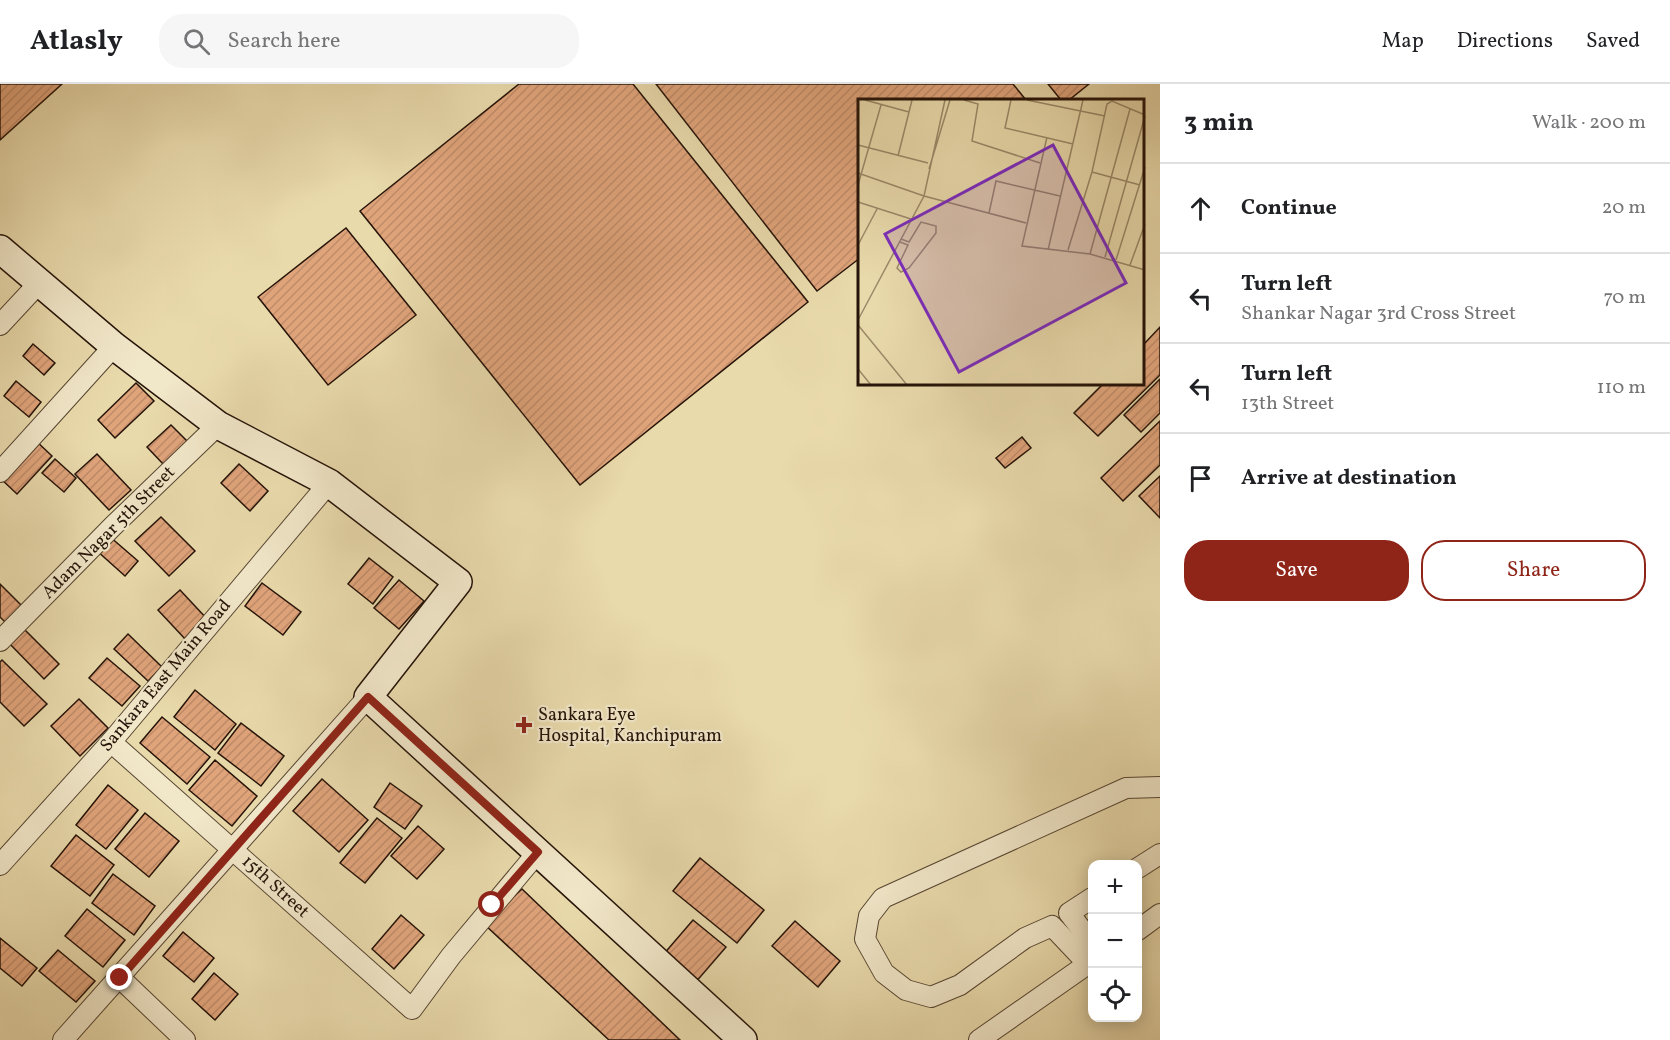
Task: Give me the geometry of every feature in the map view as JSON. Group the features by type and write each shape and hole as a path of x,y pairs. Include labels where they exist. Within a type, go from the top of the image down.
{"street":[{"path":"0,249 114,346 218,425 329,483 458,582 368,697 63,1040"},
{"path":"0,325 39,284"},
{"path":"0,472 114,346"},
{"name":"Adam Nagar 5th Street","path":"0,641 113,526 218,425"},
{"name":"Sankara East Main Road","path":"0,865 111,742 329,483"},
{"path":"368,697 743,1040"},
{"name":"15th Street","path":"111,742 412,1009 451,956 538,852"},
{"path":"1088,901 1052,926 1025,938 960,985 931,997 906,990 884,974 865,939 869,916 883,897 1126,788 1160,787"},
{"path":"1142,865 1160,854"},
{"path":"1070,913 1088,938"},
{"path":"1142,927 1160,914"},
{"path":"1052,926 1088,960"},
{"path":"979,1040 1088,963"},
{"path":"120,978 185,1040"}],"building":[{"path":"0,84 62,84 0,140"},
{"path":"519,84 633,84 808,302 580,485 360,211"},
{"path":"656,84 1013,84 1025,99 858,99 858,260 817,291"},
{"path":"1048,84 1089,84 1070,99 1060,99"},
{"path":"346,228 416,315 328,385 258,297"},
{"path":"1160,327 1160,375 1098,436 1074,413 1101,386 1145,386 1145,343"},
{"path":"33,344 55,363 44,375 23,356"},
{"path":"1160,379 1160,413 1141,432 1124,415"},
{"path":"16,381 41,402 29,417 4,396"},
{"path":"136,383 154,401 115,438 98,420"},
{"path":"1160,421 1160,465 1123,501 1101,478"},
{"path":"171,425 188,442 164,465 147,447"},
{"path":"1022,437 1031,448 1005,468 996,458"},
{"path":"34,439 52,456 17,494 0,478"},
{"path":"97,454 131,490 109,510 75,474"},
{"path":"55,459 76,478 64,492 42,473"},
{"path":"239,464 268,491 250,511 221,483"},
{"path":"1160,476 1160,518 1139,496"},
{"path":"161,517 195,551 169,576 135,541"},
{"path":"109,536 138,561 125,576 96,550"},
{"path":"369,558 393,577 373,604 348,584"},
{"path":"399,580 424,601 399,629 374,608"},
{"path":"262,583 301,612 283,635 245,606"},
{"path":"0,584 23,607 7,624 0,617"},
{"path":"180,590 208,620 186,640 158,610"},
{"path":"22,627 59,664 44,679 7,641"},
{"path":"128,634 162,667 148,681 114,649"},
{"path":"107,658 140,686 122,706 89,678"},
{"path":"2,660 47,704 24,726 0,702 0,662"},
{"path":"195,690 236,724 215,750 174,717"},
{"path":"79,699 108,728 80,756 51,726"},
{"path":"162,717 210,757 187,784 140,743"},
{"path":"241,723 284,756 261,786 218,753"},
{"path":"215,760 257,796 232,826 189,790"},
{"path":"322,779 368,820 339,852 293,811"},
{"path":"390,783 422,806 405,829 374,807"},
{"path":"108,785 138,810 106,849 76,825"},
{"path":"145,813 179,841 149,877 115,849"},
{"path":"377,818 402,838 365,883 340,863"},
{"path":"418,826 444,849 417,879 391,856"},
{"path":"76,835 114,865 90,896 51,866"},
{"path":"700,858 764,910 737,943 673,891"},
{"path":"113,874 155,906 134,935 92,903"},
{"path":"522,889 680,1040 609,1040 484,924"},
{"path":"87,909 125,940 103,967 65,936"},
{"path":"401,915 424,935 394,969 372,949"},
{"path":"693,920 726,947 695,983 663,955"},
{"path":"795,921 840,961 818,987 772,946"},
{"path":"183,932 214,958 194,982 163,956"},
{"path":"0,938 37,968 22,986 0,968"},
{"path":"58,950 95,981 76,1002 39,971"},
{"path":"214,973 238,994 215,1020 192,999"}],"place":[{"name":"Sankara Eye Hospital, Kanchipuram","path":"524,725"}],"route":[{"path":"120,978 368,697 538,852 492,905"}]}
